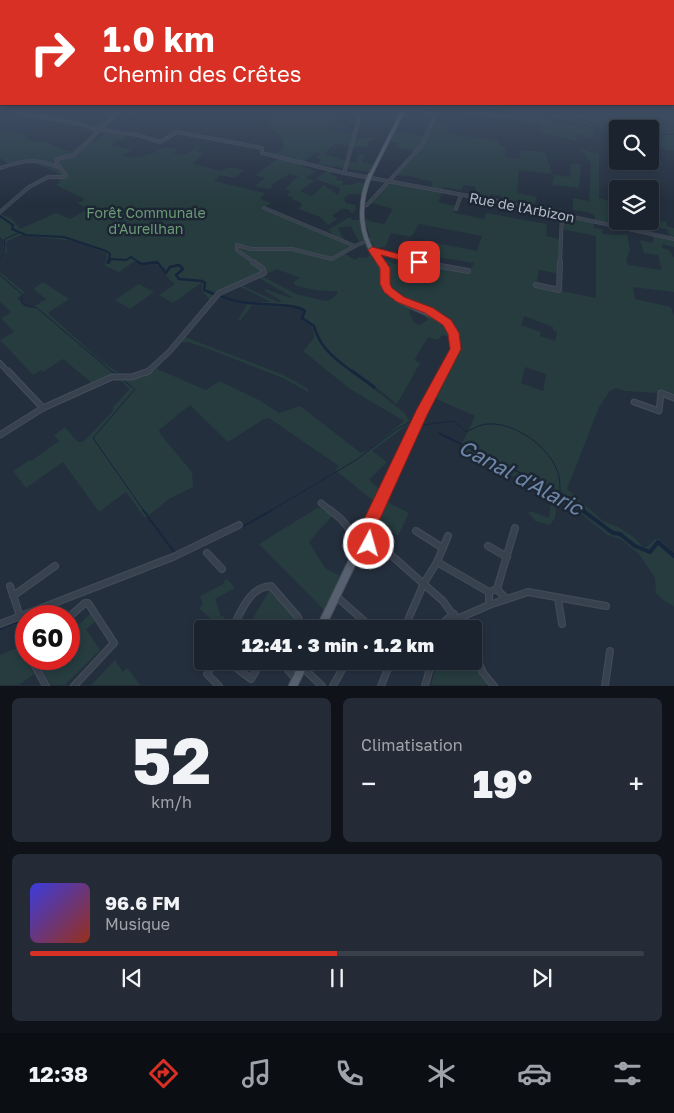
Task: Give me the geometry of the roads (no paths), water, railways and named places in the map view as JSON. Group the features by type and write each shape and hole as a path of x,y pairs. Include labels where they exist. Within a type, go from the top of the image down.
{"main road":[{"path":"365,534 438,379 456,349 455,338 447,322 436,314 405,302 391,293 385,284 385,268 374,253 361,216 364,190 389,139"},
{"path":"359,533 365,534 369,539 369,544 365,548 359,548 354,542 356,536 359,533"},
{"path":"324,620 359,548"},
{"path":"295,682 300,670"}],"street":[{"path":"0,212 29,187 48,177 65,177 66,175 56,161 57,159 73,155 90,139"},
{"name":"Rue de l'Arbizon","path":"151,139 161,142 166,139"},
{"name":"Rue de l'Arbizon","path":"213,139 262,148 261,152 344,173 562,214 674,240"},
{"path":"344,173 354,139"},
{"path":"362,206 368,205 422,145 425,139"},
{"path":"0,168 24,160 44,162 59,167"},
{"path":"456,209 461,195"},
{"path":"264,208 355,246"},
{"path":"536,285 559,290 562,214"},
{"path":"0,435 43,408 112,377 132,377 148,372 168,352 217,295 264,273 263,269 237,250 238,245 251,249 292,249 332,259 369,240"},
{"path":"374,253 468,271"},
{"path":"0,362 43,408"},
{"path":"634,402 658,411 660,393 674,398"},
{"path":"321,504 341,519 356,536"},
{"path":"55,605 172,557 239,525"},
{"path":"497,589 515,528"},
{"path":"416,531 444,548"},
{"path":"408,620 424,583 444,548 448,536"},
{"path":"369,544 383,548 424,583 443,601 457,620"},
{"path":"488,546 507,557"},
{"path":"207,553 222,569"},
{"path":"437,562 489,592"},
{"path":"13,596 54,566"},
{"path":"10,586 16,605"},
{"path":"237,620 250,598 262,586 271,586 299,620"},
{"path":"489,592 497,589"},
{"path":"497,589 506,599"},
{"path":"488,605 489,592"},
{"path":"446,620 528,592 606,606"},
{"path":"336,596 363,620"},
{"path":"558,598 562,624"},
{"path":"74,686 114,644 88,603 80,607"},
{"path":"0,624 15,618"},
{"path":"604,686 610,651"},
{"path":"37,670 46,686"},
{"path":"209,670 207,674 220,686"},
{"path":"236,670 249,682 256,670"},
{"path":"286,670 295,682"},
{"path":"308,670 322,686"},
{"path":"333,686 342,670"},
{"path":"381,686 387,670"},
{"path":"425,686 429,670"},
{"path":"482,670 494,686"}],"water":[{"path":"439,432 560,492 562,494 438,434"}],"waterway":[{"name":"Canal d'Alaric","path":"0,216 13,225 12,229 26,235 64,237 106,251 110,254 108,262"},
{"path":"0,258 4,254 5,239 18,233"},
{"name":"Canal d'Alaric","path":"109,262 111,259 126,260 131,257 140,263"},
{"name":"Canal d'Alaric","path":"140,263 158,263"},
{"name":"Canal d'Alaric","path":"150,263 158,263"},
{"name":"Canal d'Alaric","path":"158,263 166,273 170,267 179,265 183,269 176,275 179,279 202,281 205,283 204,290 231,300 300,308 305,311 302,318 314,326 320,341 335,358 354,373"},
{"path":"0,275 23,295"},
{"path":"22,297 22,302 25,305"},
{"path":"26,305 37,308 112,372 120,375"},
{"name":"Canal d'Alaric","path":"352,371 374,387"},
{"path":"122,379 133,388"},
{"path":"135,389 93,438 144,511"},
{"path":"422,425 454,421 466,432 488,424 498,424 519,431 538,444 553,461 559,475 560,493"},
{"path":"270,511 356,460 397,429 410,422"},
{"name":"Canal d'Alaric","path":"561,494 584,511"},
{"path":"143,510 147,515"},
{"path":"242,527 272,510"},
{"name":"Canal d'Alaric","path":"582,510 613,533 620,534 635,546 650,552 658,542 674,556"},
{"path":"148,517 175,553"},
{"path":"142,572 157,567"},
{"path":"58,605 80,596"},
{"path":"0,629 15,623"}],"park label":[{"name":"Forêt Communale d'Aureilhan","path":"146,220"}]}
